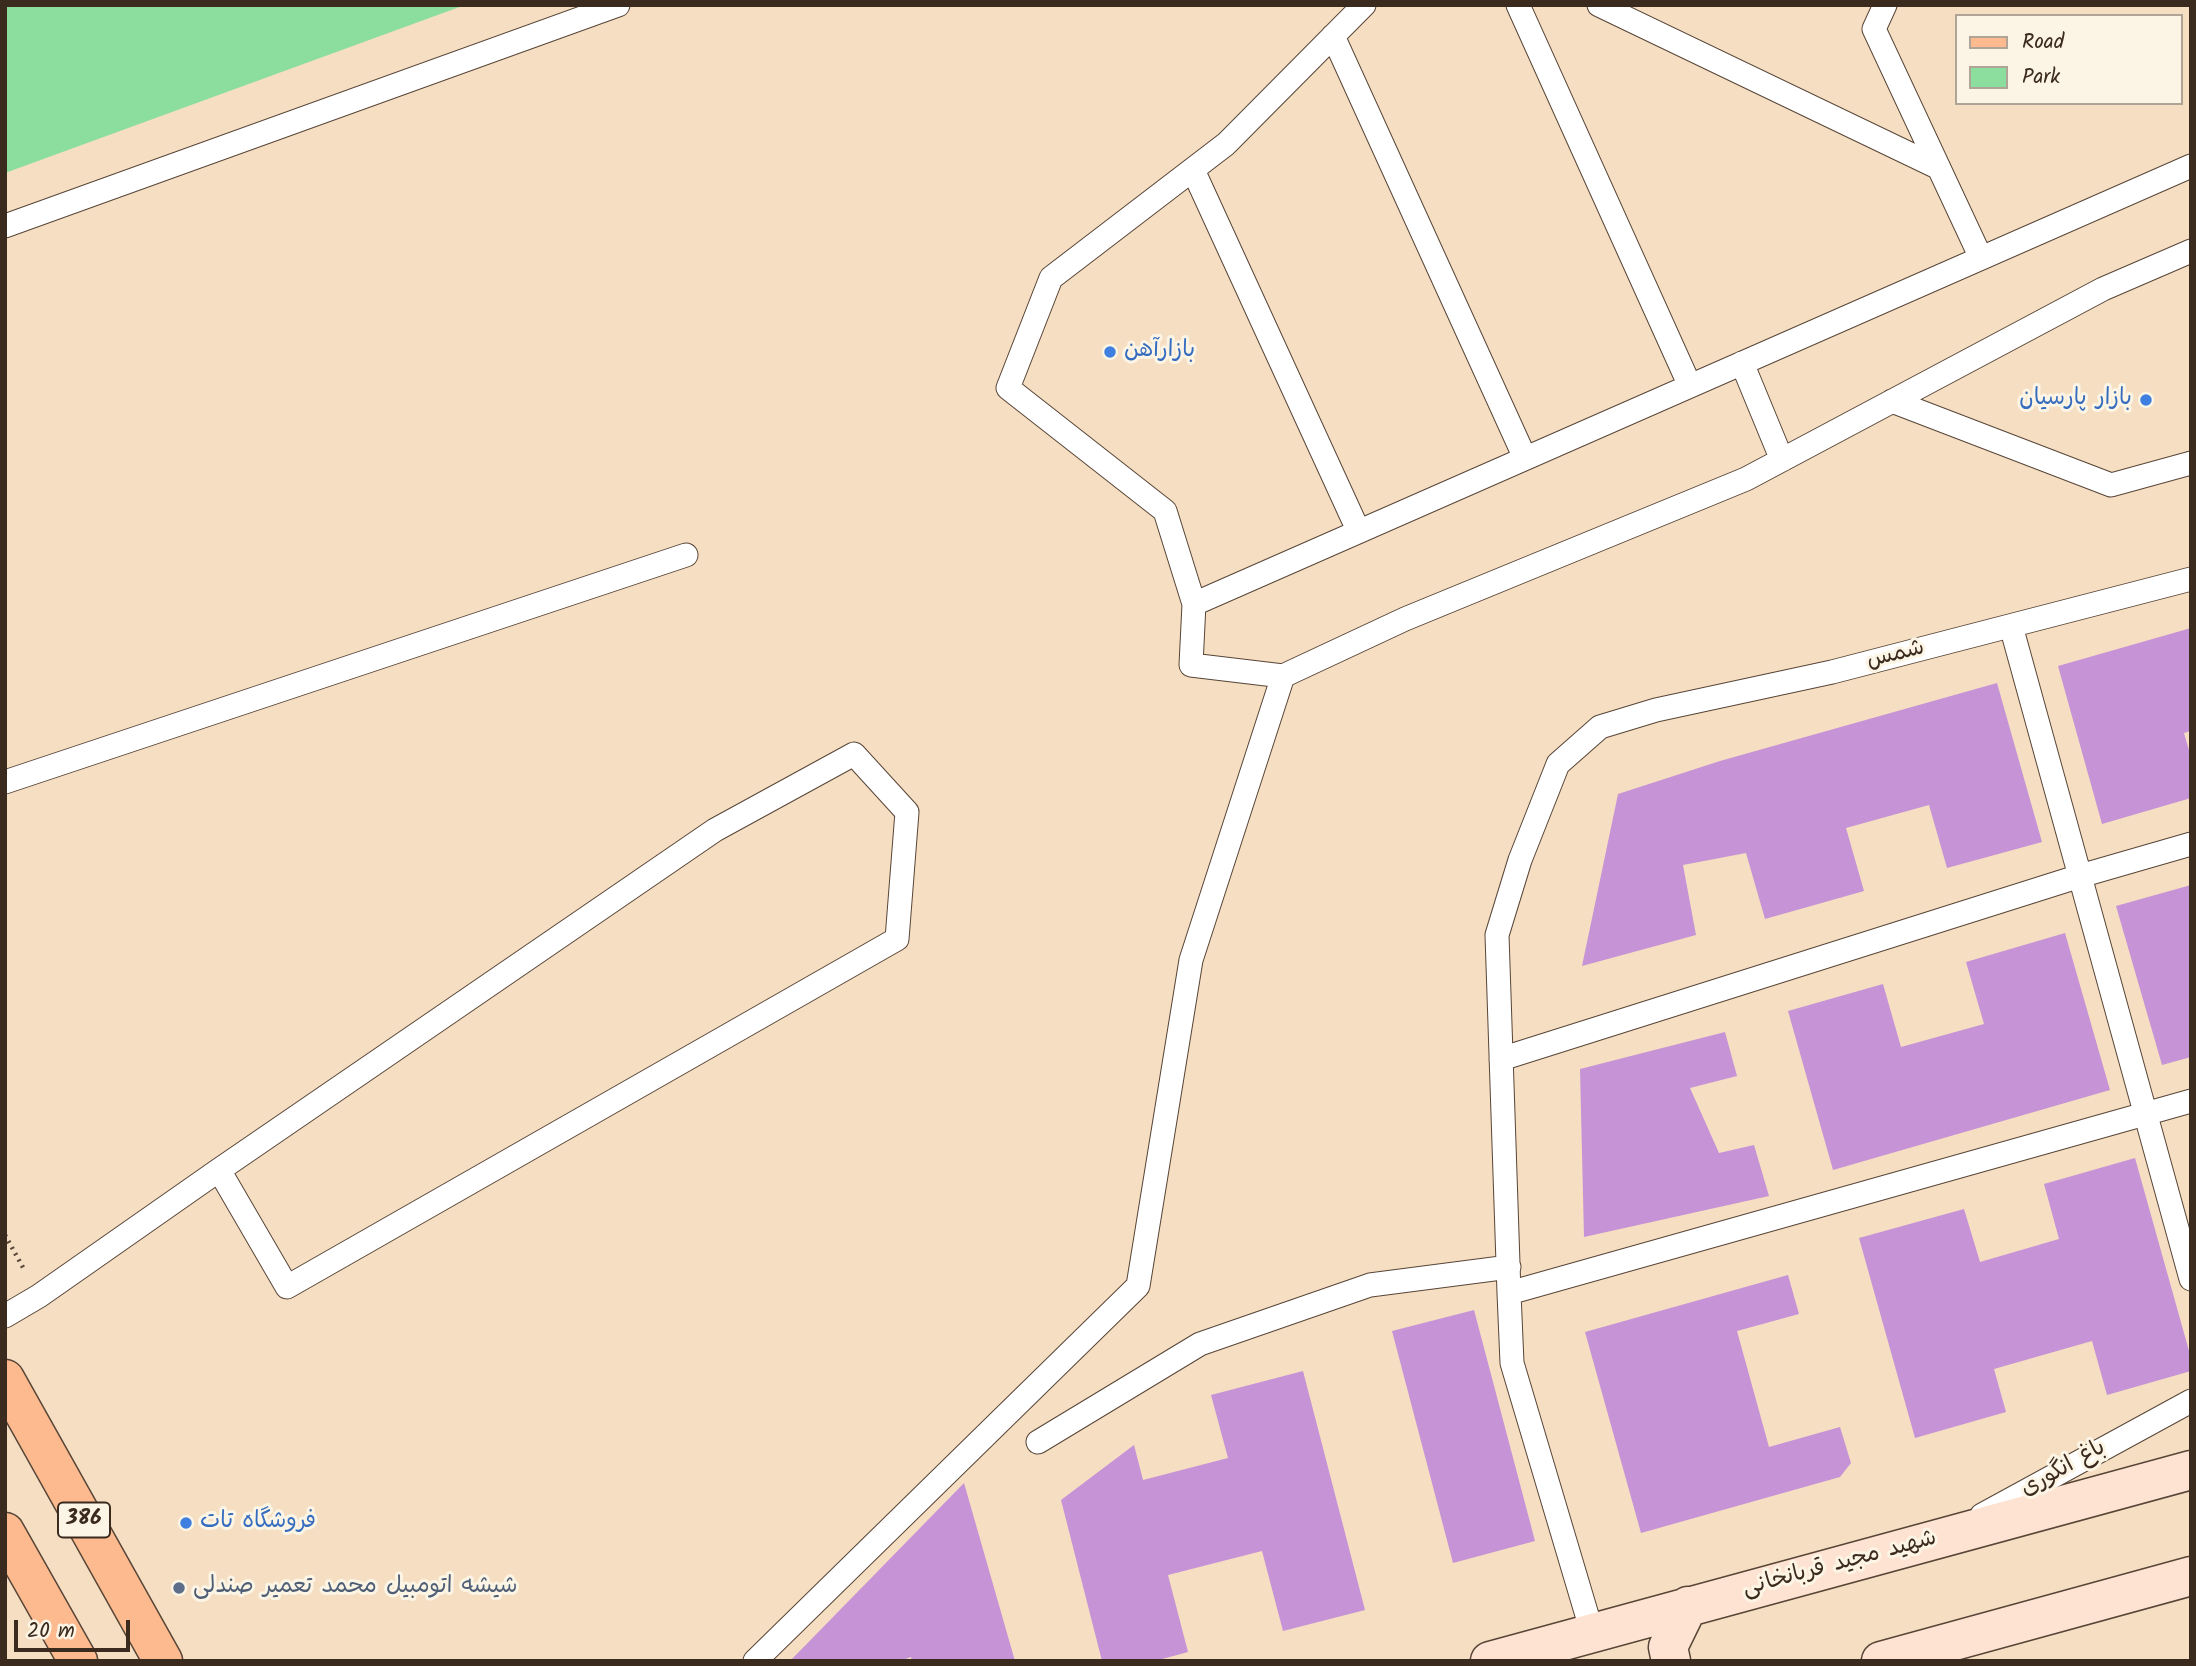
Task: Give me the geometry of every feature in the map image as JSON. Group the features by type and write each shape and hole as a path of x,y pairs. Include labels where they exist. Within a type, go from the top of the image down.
{"main road":[{"name":"386","path":"5,1379 163,1661"},
{"name":"شهید مجید قربانخانی","path":"1498,1660 1597,1646 1688,1606 2191,1470"},
{"path":"5,1532 78,1661"},
{"path":"1881,1661 2191,1576"},
{"path":"1671,1661 1668,1647 1688,1606"}],"lane":[{"path":"5,226 618,5"},
{"path":"1364,5 1226,144 1051,278 1007,388 1165,511 1194,604 1191,665 1283,676 1405,618 1746,479 2103,289 2191,251"},
{"path":"1518,5 1690,386"},
{"path":"1599,5 1939,168"},
{"path":"1885,5 1874,29 1981,258"},
{"path":"1333,36 1525,457"},
{"path":"1194,604 2191,166"},
{"path":"1193,170 1359,530"},
{"path":"1742,363 1782,460"},
{"path":"1892,401 2112,485 2191,463"},
{"path":"5,782 686,555"},
{"name":"شمس","path":"1502,1059 1497,935 1520,860 1558,764 1600,727 1656,710 1832,672 2191,579"},
{"path":"2011,626 2191,1279"},
{"path":"755,1661 1138,1286 1191,960 1283,676"},
{"path":"5,1316 38,1296 219,1170 715,830 854,754 907,812 897,939 287,1287 219,1170"},
{"path":"1597,1646 1512,1363 1502,1059 2080,876 2191,844"},
{"path":"1510,1293 2191,1101"},
{"path":"1038,1442 1200,1344 1370,1285 1509,1267"},
{"name":"باغ انگوری","path":"1937,1539 2191,1401"}],"path":[{"path":"5,1235 38,1296"}],"green space":[{"path":"5,5 465,5 5,173"}],"building":[{"path":"2191,628 2191,731 2184,733 2191,757 2191,798 2102,824 2058,666"},
{"path":"1997,683 2042,842 1947,868 1929,805 1846,828 1864,891 1765,919 1746,853 1683,865 1696,935 1582,966 1618,794 1720,761"},
{"path":"2191,885 2191,1057 2162,1065 2116,906"},
{"path":"2065,933 2110,1090 1833,1170 1788,1011 1883,984 1901,1047 1984,1024 1966,962"},
{"path":"1725,1032 1737,1076 1690,1088 1719,1153 1754,1145 1769,1196 1584,1237 1580,1069"},
{"path":"2135,1158 2191,1358 2191,1371 2107,1395 2092,1341 1994,1369 2006,1412 1915,1438 1859,1238 1964,1209 1980,1262 2059,1239 2044,1184"},
{"path":"1788,1275 1799,1314 1737,1331 1769,1447 1840,1427 1851,1463 1840,1477 1641,1533 1585,1332"},
{"path":"1474,1310 1535,1541 1453,1563 1392,1331"},
{"path":"1303,1371 1365,1610 1283,1631 1262,1551 1168,1575 1188,1652 1155,1661 1102,1661 1061,1500 1134,1445 1143,1480 1228,1458 1211,1395"},
{"path":"964,1483 1015,1661 912,1661 911,1657 900,1661 790,1661"}],"place":[{"name":"بازارآهن","path":"1110,352"},
{"name":"بازار پارسیان","path":"2146,400"},
{"name":"فروشگاه تات","path":"186,1523"},
{"name":"شیشه اتومبیل محمد تعمیر صندلی","path":"179,1588"}]}
